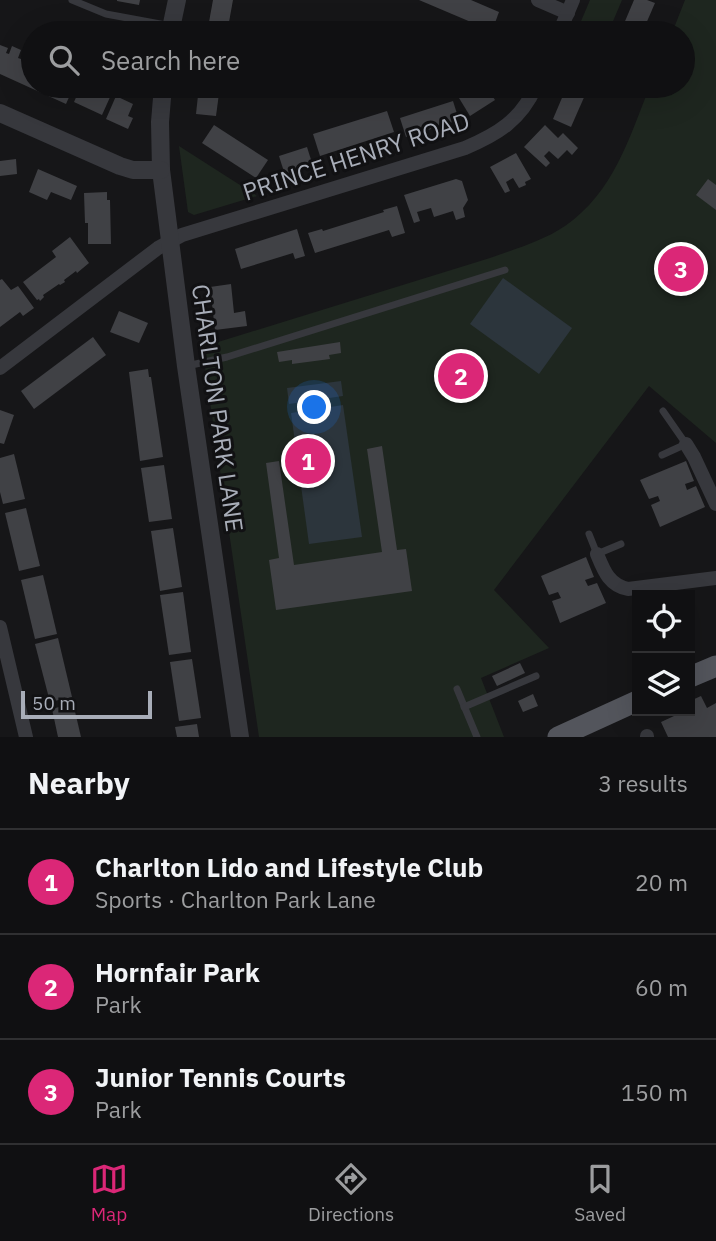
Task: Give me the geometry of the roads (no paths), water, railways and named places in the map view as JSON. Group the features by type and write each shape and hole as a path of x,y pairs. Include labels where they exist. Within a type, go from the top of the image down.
{"main road":[{"path":"695,675 716,666"},
{"path":"558,737 632,703"}],"street":[{"path":"173,21 177,0"},
{"path":"538,0 570,6"},
{"name":"CHARLTON PARK LANE","path":"162,98 160,170 240,737"},
{"name":"PRINCE HENRY ROAD","path":"0,368 158,248 182,235 465,148 501,131 517,118 530,98"},
{"path":"0,113 120,166 133,170 160,170"},
{"path":"686,444 716,504"},
{"path":"597,554 606,575 615,584 628,589 668,590 716,578"},
{"path":"0,627 26,737"}],"lane":[{"path":"72,0 106,15 132,21"},
{"path":"186,366 227,357 505,270"},
{"path":"662,454 686,444 663,411"},
{"path":"589,534 597,554 621,544"},
{"path":"464,707 536,676"},
{"path":"457,689 477,737"}],"place":[{"name":"Junior Tennis Courts","path":"681,269"},
{"name":"Hornfair Park","path":"461,376"},
{"name":"Charlton Lido and Lifestyle Club","path":"308,461"}]}
